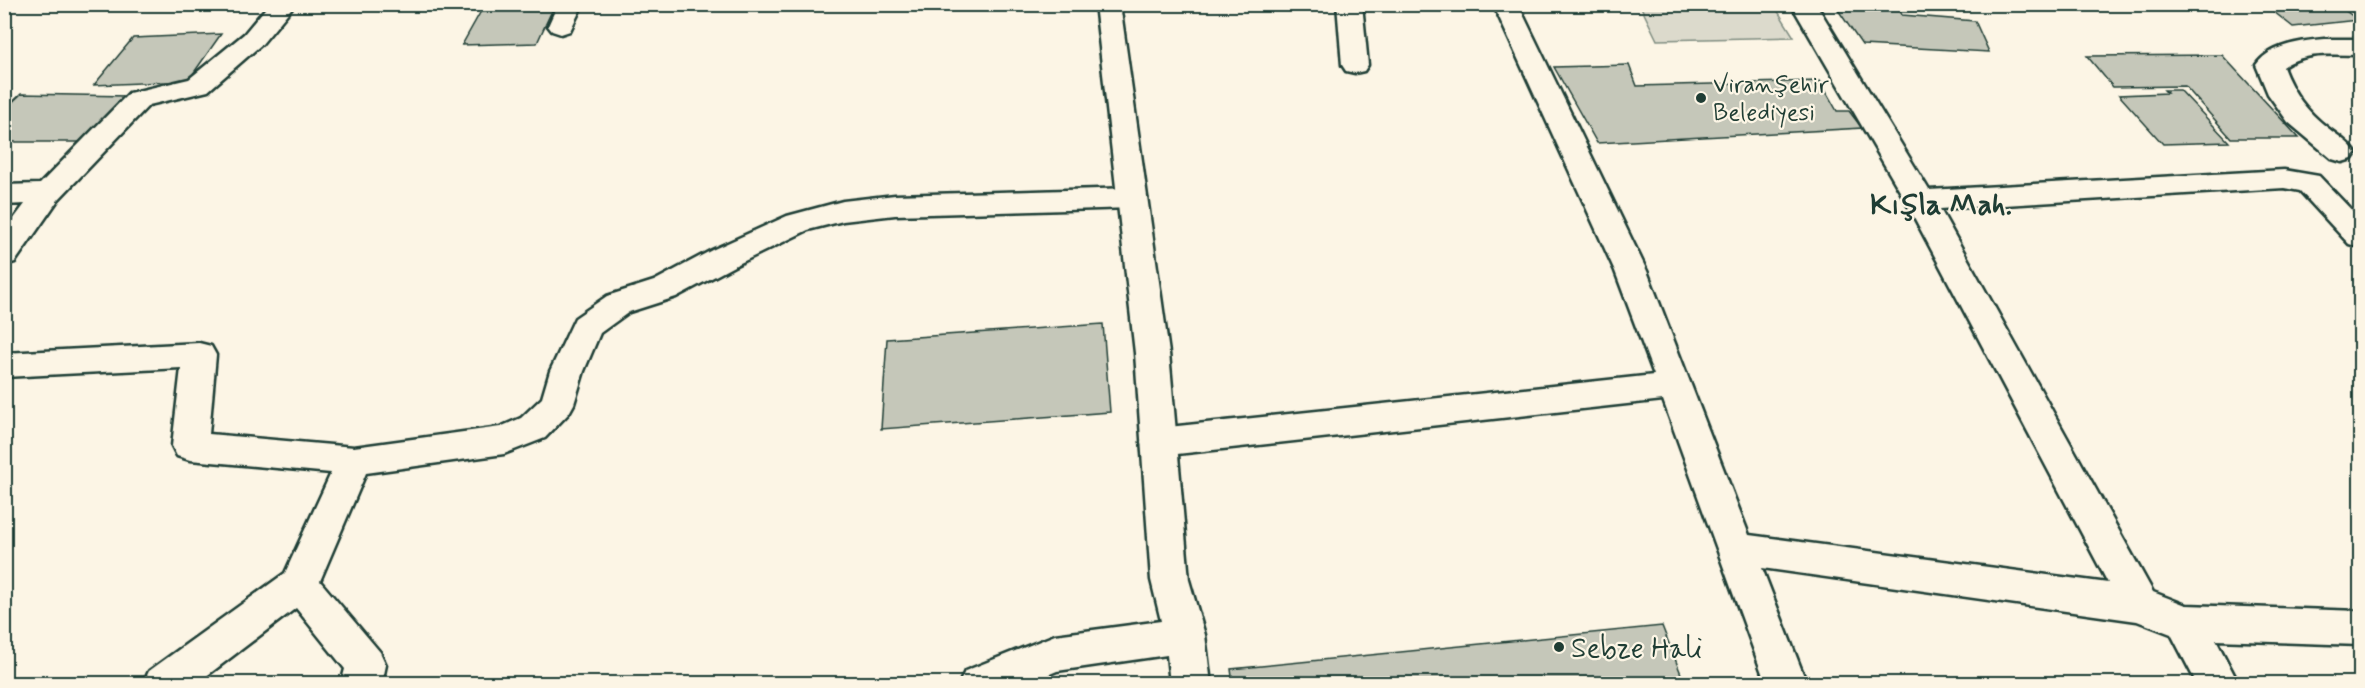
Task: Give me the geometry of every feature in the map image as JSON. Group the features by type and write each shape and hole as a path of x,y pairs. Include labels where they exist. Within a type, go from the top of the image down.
{"street":[{"path":"4,255 48,193 139,99 198,85 253,39 283,4"},
{"path":"1107,4 1152,353 1170,580 1185,635 1191,684"},
{"path":"1348,4 1355,65"},
{"path":"1505,4 1630,271 1787,684"},
{"path":"1803,4 1920,200 2139,604"},
{"path":"2309,183 2351,154 2295,116 2275,82 2269,65 2281,55 2321,48 2361,47"},
{"path":"1920,200 2284,180 2309,183 2361,237"},
{"path":"4,195 48,193"},
{"path":"4,365 199,355 190,446 354,461 504,440 533,428 557,404 567,372 587,326 618,304 665,289 723,258 798,223 843,211 895,206 1132,198"},
{"path":"1159,442 1674,386"},
{"path":"163,684 298,584 354,461"},
{"path":"1736,549 2139,604 2185,622 2361,628"},
{"path":"298,584 366,664 362,684"},
{"path":"2185,622 2219,684"},
{"path":"979,684 1054,653 1185,635"}],"shaded area":[{"path":"1640,5 1774,5 1794,37 1657,40"}],"building":[{"path":"485,4 555,4 537,43 462,45"},
{"path":"1834,4 1897,4 1902,15 1975,21 1989,52 1862,45"},
{"path":"2264,4 2336,4 2358,20 2293,27"},
{"path":"221,34 188,81 94,85 133,38"},
{"path":"2222,55 2299,138 2231,138 2185,86 2113,87 2087,56"},
{"name":"Viranşehir Belediyesi","path":"1629,65 1637,86 1820,81 1837,111 1849,111 1862,128 1597,143 1554,67"},
{"path":"2164,90 2180,90 2229,142 2163,144 2119,95 2167,93"},
{"path":"21,94 127,96 83,142 4,142 4,110"},
{"path":"1103,324 1110,412 881,429 887,339"},
{"name":"Sebze Hali","path":"1662,626 1685,684 1233,684 1231,669"}],"place":[{"name":"Viranşehir Belediyesi","path":"1701,98"},
{"name":"Sebze Hali","path":"1559,647"}],"district":[{"name":"Kışla Mah.","path":"1941,204"}]}
